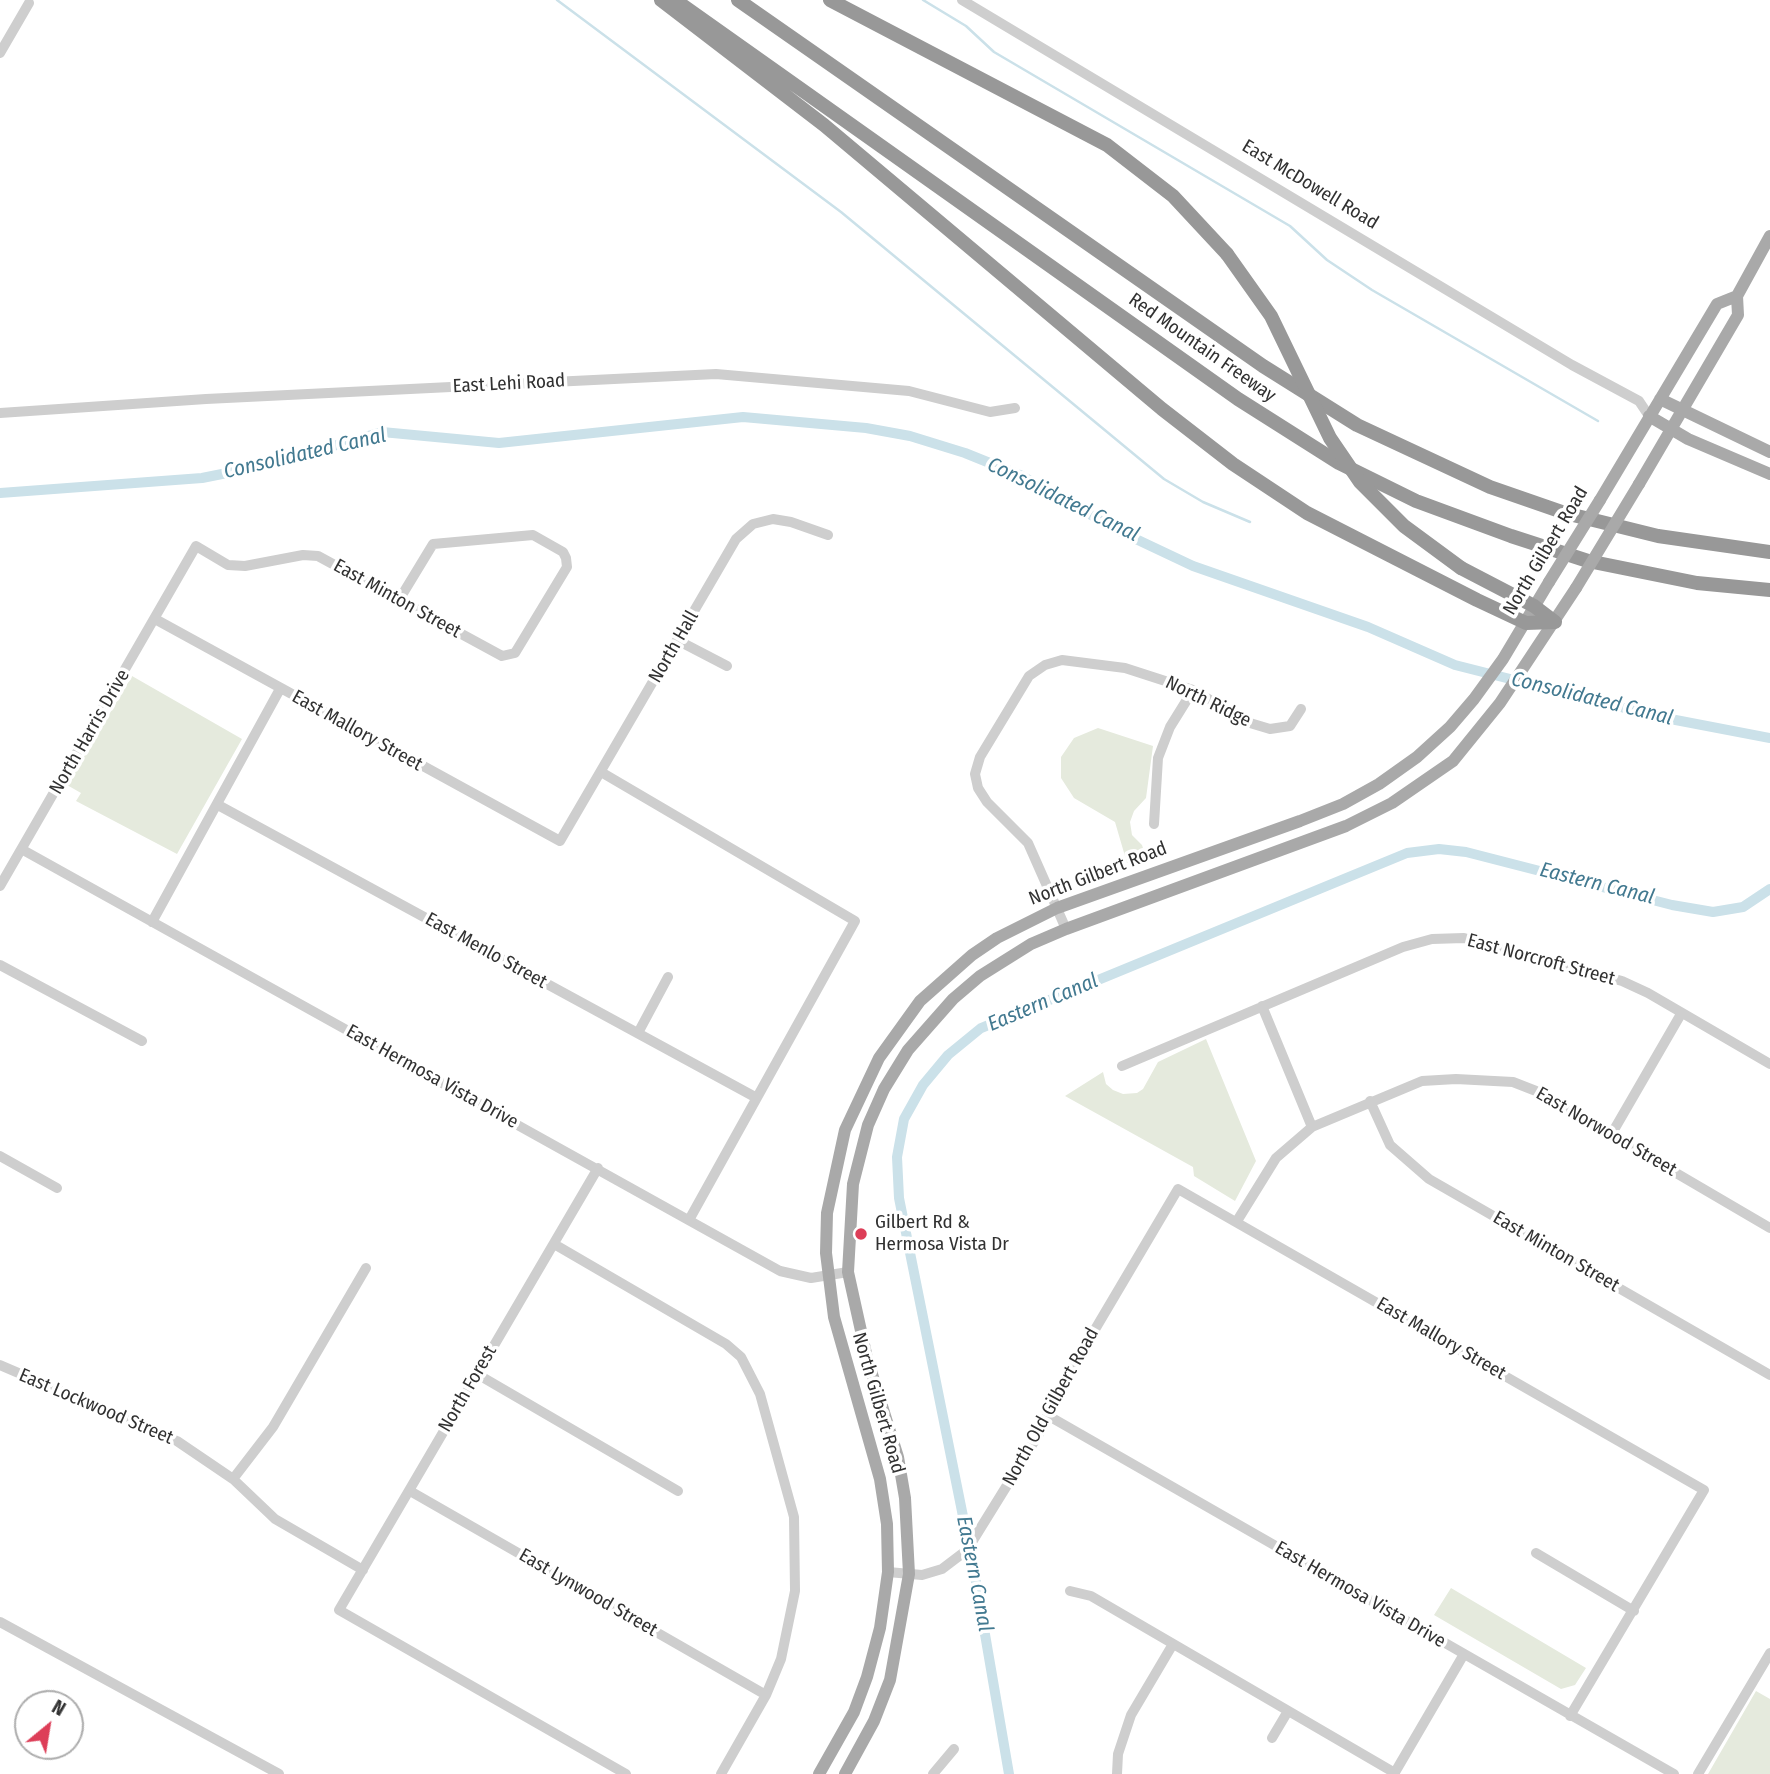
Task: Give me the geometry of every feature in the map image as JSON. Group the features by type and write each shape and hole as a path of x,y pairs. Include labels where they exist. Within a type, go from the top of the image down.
{"highway":[{"path":"661,0 824,125 1162,409 1233,464 1350,536 1526,623 1555,622"},
{"name":"Red Mountain Freeway","path":"675,0 1238,399 1339,463 1416,501 1588,561 1697,583 1770,590"},
{"name":"Red Mountain Freeway","path":"738,0 1263,366 1357,425 1490,488 1565,513 1658,536 1770,552"},
{"path":"830,0 1107,145 1172,196 1227,254 1271,316 1330,438 1360,482 1404,526 1461,568 1534,606 1555,622"}],"main road":[{"name":"North Gilbert Road","path":"845,1774 874,1721 890,1680 909,1574 905,1498 898,1457 867,1358 848,1272 853,1184 868,1125 884,1089 929,1023 971,984 1003,960 1066,929 1373,814 1453,761 1529,663 1639,484 1738,314 1737,296 1770,236"},
{"name":"North Gilbert Road","path":"819,1774 854,1712 867,1677 880,1628 888,1572 887,1524 880,1479 846,1363 827,1275 827,1213 834,1169 850,1118 878,1058 920,1001 956,968 997,938 1057,908 1343,804 1379,784 1417,757 1450,727 1503,659 1717,304 1737,296"},
{"path":"1660,399 1770,452"},
{"name":"East McDowell Road","path":"1649,416 1671,431 1770,474"}],"street":[{"name":"East McDowell Road","path":"962,0 1560,358 1639,401 1649,416"},
{"path":"0,53 29,3"},
{"name":"East Lehi Road","path":"0,413 206,399 716,374 909,391 990,412 1015,408"},
{"path":"1639,401 1660,399"},
{"name":"North Hall","path":"560,841 736,539 753,524 773,519 791,522 828,535"},
{"name":"East Minton Street","path":"196,546 228,565 244,566 303,555 318,556 502,656 515,653 567,567 566,558 563,552 533,535 433,544 399,600"},
{"name":"North Harris Drive","path":"0,886 196,546"},
{"name":"East Mallory Street","path":"155,619 560,841"},
{"path":"677,640 727,666"},
{"name":"North Ridge","path":"1066,929 1028,843 987,802 978,788 975,774 980,757 1029,676 1045,665 1062,660 1125,668 1193,690 1250,723 1270,729 1290,726 1301,709"},
{"path":"152,922 280,689"},
{"path":"1154,824 1158,758 1170,727 1193,690"},
{"path":"601,772 855,921 689,1220"},
{"name":"East Menlo Street","path":"218,805 755,1097"},
{"name":"East Hermosa Vista Drive","path":"23,850 780,1270 798,1276 848,1272"},
{"name":"East Norcroft Street","path":"1122,1066 1403,947 1432,939 1464,938 1622,981 1770,1064"},
{"path":"0,965 142,1041"},
{"path":"638,1033 668,977"},
{"path":"1262,1006 1312,1127"},
{"path":"1611,1135 1682,1014"},
{"name":"East Norwood Street","path":"1237,1221 1276,1158 1312,1127 1422,1081 1513,1082 1536,1091 1770,1228"},
{"name":"East Minton Street","path":"1370,1101 1390,1144 1429,1179 1770,1375"},
{"path":"0,1156 57,1188"},
{"name":"North Forest","path":"598,1168 339,1610 626,1774"},
{"name":"East Mallory Street","path":"1178,1189 1704,1490 1634,1611"},
{"name":"North Old Gilbert Road","path":"888,1572 909,1574 942,1569 956,1561 978,1534 1178,1189"},
{"path":"554,1244 726,1344 741,1357 760,1394 794,1517 795,1591 790,1627 766,1695 721,1774"},
{"path":"233,1479 273,1427 366,1268"},
{"name":"East Lockwood Street","path":"0,1365 177,1441 233,1479 275,1519 363,1570"},
{"path":"477,1374 678,1491"},
{"name":"East Hermosa Vista Drive","path":"1047,1415 1674,1774"},
{"name":"East Lynwood Street","path":"410,1491 766,1695"},
{"path":"1536,1553 1634,1611 1570,1716"},
{"path":"1070,1591 1091,1596 1394,1773 1464,1654"},
{"path":"0,1622 279,1774"},
{"path":"1117,1774 1118,1755 1131,1715 1174,1644"},
{"path":"1698,1774 1770,1653"},
{"path":"1272,1738 1287,1711"},
{"path":"933,1774 954,1749"}],"shaded area":[{"path":"132,676 242,739 177,854 76,801 81,793 67,785"},
{"path":"1098,728 1153,746 1146,798 1134,811 1130,822 1132,835 1142,845 1146,858 1127,863 1115,822 1074,798 1061,778 1061,757 1074,738"},
{"path":"1206,1039 1256,1161 1235,1201 1194,1176 1193,1167 1065,1096 1103,1072 1106,1084 1113,1090 1123,1094 1137,1093 1143,1089 1158,1062"},
{"path":"1451,1588 1586,1668 1575,1685 1561,1689 1434,1615"},
{"path":"1756,1691 1770,1699 1770,1774 1708,1774"}],"waterway":[{"path":"557,0 841,212 1164,479 1203,502 1250,522"},
{"path":"923,0 966,26 994,52 1290,226 1327,260 1372,290 1598,421"},
{"name":"Consolidated Canal","path":"0,493 202,478 267,465 382,432 499,443 743,417 866,428 910,436 965,453 1022,476 1121,532 1193,566 1368,627 1455,665 1660,717 1770,738"},
{"name":"Eastern Canal","path":"1009,1774 975,1576 899,1198 897,1157 904,1119 923,1085 948,1055 981,1028 1407,853 1439,849 1466,852 1672,905 1713,912 1743,907 1770,889"}],"place":[{"name":"Gilbert Rd & Hermosa Vista Dr","path":"861,1234"}]}
